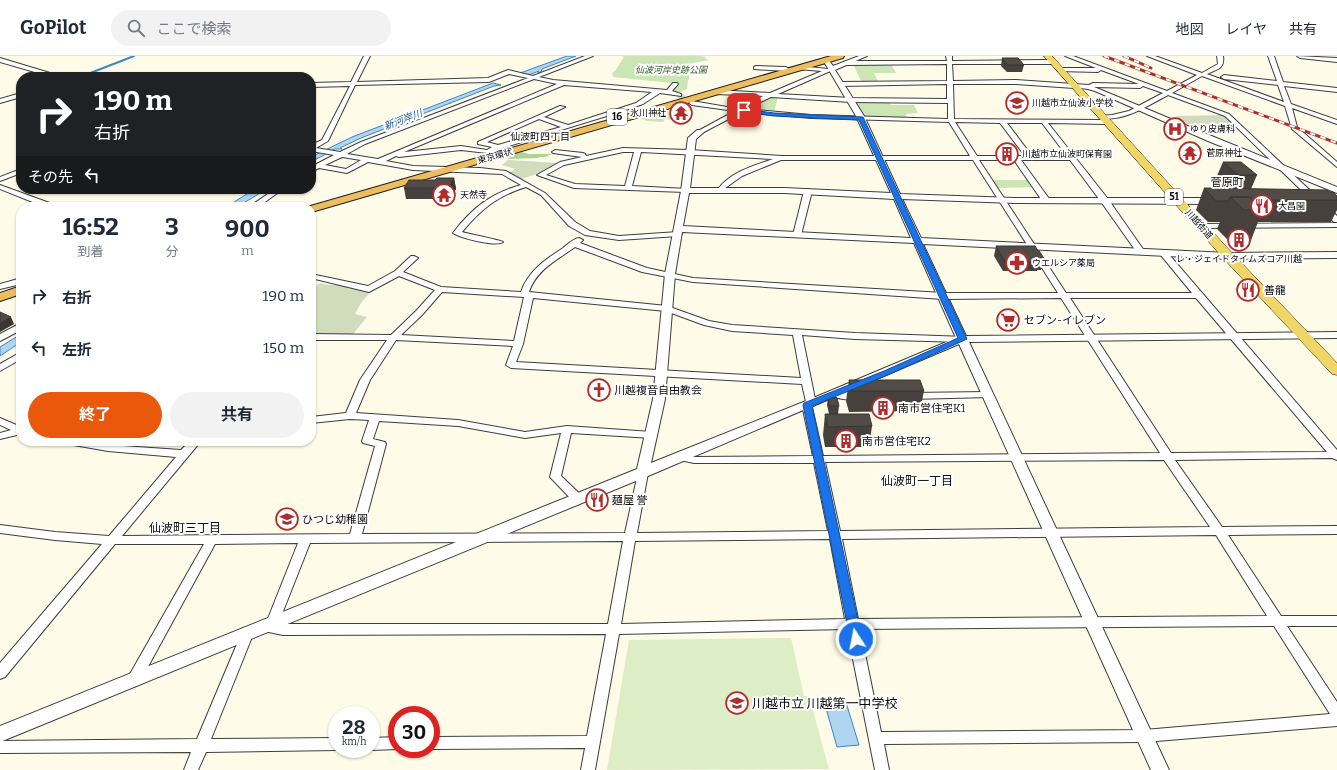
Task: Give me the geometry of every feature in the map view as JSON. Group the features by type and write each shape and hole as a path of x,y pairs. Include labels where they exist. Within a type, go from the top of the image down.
{"highway":[{"name":"東京環状","path":"316,207 444,169 494,151 571,128 826,57 840,56"},
{"name":"東京環状","path":"316,204 716,92 799,68 826,57"},
{"path":"0,297 16,292"},
{"path":"0,302 16,297"}],"main road":[{"name":"川越街道","path":"1054,63 1228,256 1337,371"}],"street":[{"path":"316,147 326,142 367,56"},
{"path":"316,167 363,143 590,56"},
{"path":"588,770 630,537 652,435 662,374 670,274 686,190 693,136 769,96 864,56"},
{"path":"1068,56 1227,115 1337,220"},
{"path":"1150,56 1337,122"},
{"path":"744,110 774,114 951,121 1044,122 1104,119 1121,115 1139,108 1202,75 1220,65 1220,56"},
{"path":"1271,56 1288,105 1294,128 1337,165"},
{"path":"1300,56 1337,60"},
{"path":"826,57 831,69 861,118 880,158 1160,770"},
{"path":"847,63 949,59 1054,63 1106,70"},
{"path":"949,59 951,121 1168,457 1219,531 1337,714"},
{"path":"0,60 41,72"},
{"path":"756,68 786,69"},
{"path":"799,68 831,69"},
{"path":"316,85 489,80 508,72 563,83 669,92 679,95"},
{"path":"1202,75 1337,90"},
{"path":"841,84 950,84 1016,82 1089,87 1211,139 1337,190"},
{"path":"380,161 563,83"},
{"path":"669,92 675,84"},
{"path":"1089,87 1092,85 1150,86"},
{"path":"538,117 571,128 640,103 659,91"},
{"path":"716,92 851,100 950,101"},
{"path":"0,101 16,96"},
{"path":"692,103 734,109 700,129 700,132"},
{"path":"494,151 480,143 562,107"},
{"path":"1003,122 1030,158"},
{"path":"1044,122 1058,144 1105,201 1141,252"},
{"path":"390,156 453,149 494,151"},
{"path":"316,150 413,168 493,170 504,172 546,197 572,224 588,233 619,238 678,231 797,235 1228,256 1337,255"},
{"path":"1071,158 782,158 690,152 615,150 562,163 540,175 574,186 686,190 721,189 808,191 1002,200 1223,202"},
{"path":"628,188 638,151"},
{"path":"555,152 593,156"},
{"path":"721,189 729,180 740,174 782,158"},
{"path":"1016,158 1046,200"},
{"path":"316,168 347,172 368,159"},
{"path":"0,179 16,173"},
{"path":"499,242 482,240 457,234 476,210 499,195 527,185"},
{"path":"0,187 16,193"},
{"path":"797,235 808,191"},
{"path":"18,194 39,202"},
{"path":"261,202 273,194"},
{"path":"1306,202 1331,202"},
{"path":"1201,226 1337,225"},
{"path":"588,233 539,268 528,282 518,344 511,365 807,381"},
{"path":"574,244 645,270 693,280 943,296 1199,295"},
{"path":"1163,253 1336,456"},
{"path":"316,277 369,289 398,272 414,258"},
{"path":"398,272 440,289 527,295 667,309 707,323 732,328 797,333 963,339 1092,339 1337,335"},
{"path":"0,287 16,282"},
{"path":"350,416 365,380 384,350 394,338 420,313 440,289"},
{"path":"0,338 16,329"},
{"path":"797,333 807,381 809,405 819,459 882,770"},
{"path":"316,337 326,339 366,336 432,338 518,344"},
{"path":"0,734 134,681 248,632 809,405 963,339"},
{"path":"0,368 16,358"},
{"path":"834,394 841,396 873,396"},
{"path":"896,396 988,394"},
{"path":"316,419 350,416 458,423 525,435 567,429 652,435"},
{"path":"355,539 381,444 367,441 375,417"},
{"path":"0,421 16,429"},
{"path":"567,429 555,477 578,499"},
{"path":"0,436 16,432"},
{"path":"97,446 184,454"},
{"path":"0,673 191,446"},
{"path":"679,457 694,460 1336,456"},
{"path":"0,529 56,536 112,540 306,540 1337,530"},
{"path":"134,681 212,539"},
{"path":"268,624 306,540"},
{"path":"268,624 284,630 613,630 853,624 1337,621"},
{"path":"191,770 248,632"},
{"path":"875,738 1144,736 1337,720"},
{"path":"440,743 593,742"},
{"path":"0,747 328,744"}],"green space":[{"name":"仙波河岸史跡公園","path":"622,56 699,56 707,57 704,58 709,60 688,64 692,67 686,74 689,75 687,89 680,92 673,92 669,88 672,83 613,77 612,73 624,57"},
{"path":"853,64 891,64 896,73 874,73 879,83 862,83"},
{"path":"771,96 778,97 774,112 747,108"},
{"path":"854,101 889,101 891,105 914,105 918,113 906,114 907,118 867,117 864,116"},
{"path":"661,111 668,111 669,114 684,116 680,121 665,119 663,122 647,121 638,118"},
{"path":"1224,115 1235,125 1185,124 1176,116"},
{"path":"522,152 529,154 552,154 538,158 499,158"},
{"path":"508,160 558,163 543,172 521,179 508,173 515,169 502,165"},
{"path":"992,180 1030,180 1035,187 996,188"},
{"path":"320,283 329,285 343,285 371,291 361,303 355,314 367,317 352,335 316,334 316,286"},
{"name":"川越市立 川越第一中学校","path":"791,638 804,696 809,696 829,769 607,770 629,640"}],"water":[{"path":"567,56 576,56 542,69 541,72 538,73 539,71 526,76 518,73 523,72"},
{"name":"新河岸川","path":"493,83 501,85 494,86 361,138 340,148 342,149 335,149 316,159 316,155 352,137"},
{"path":"247,194 259,194 245,202 234,202"},
{"path":"16,337 16,345 0,356 0,347"},
{"path":"845,699 859,745 837,747 824,701"}],"building":[{"path":"1002,58 1018,58 1024,65 1008,65"},
{"path":"1223,162 1241,162 1257,175 1238,175"},
{"path":"437,178 454,178 449,188 404,188 409,180 435,180"},
{"path":"1204,188 1327,190 1333,192 1337,196 1337,200 1254,200 1250,197 1230,197 1228,201 1216,201"},
{"path":"1230,197 1250,197 1264,210 1244,210"},
{"path":"996,246 1035,246 1044,260 1038,260 1039,262 1005,262"},
{"path":"0,312 11,317 0,323"},
{"path":"849,380 920,380 924,391 852,391"},
{"path":"828,398 837,398 839,406 829,406"},
{"path":"825,414 869,414 872,426 828,427"}],"waterway":[{"path":"93,72 134,56"}],"tunnel":[{"path":"679,95 692,103"}],"railway":[{"path":"1104,56 1337,143"},
{"path":"1124,56 1151,68"}],"place":[{"name":"川越市立仙波小学校","path":"1017,103"},
{"name":"氷川神社","path":"681,113"},
{"name":"ゆり皮膚科","path":"1175,129"},
{"name":"菅原神社","path":"1190,153"},
{"name":"川越市立仙波町保育園","path":"1007,154"},
{"name":"天然寺","path":"444,195"},
{"name":"大昌園","path":"1262,206"},
{"name":"レ・ジェイドタイムズコア川越","path":"1239,240"},
{"name":"ウエルシア薬局","path":"1017,263"},
{"name":"善龍","path":"1248,290"},
{"name":"セブン-イレブン","path":"1008,320"},
{"name":"川越複音自由教会","path":"599,390"},
{"name":"南市営住宅K1","path":"883,408"},
{"name":"南市営住宅K2","path":"846,441"},
{"name":"麺屋 誉","path":"597,500"},
{"name":"ひつじ幼稚園","path":"287,519"},
{"name":"川越市立 川越第一中学校","path":"737,703"}],"district":[{"name":"仙波町四丁目","path":"540,137"},
{"name":"菅原町","path":"1227,182"},
{"name":"仙波町一丁目","path":"917,481"},
{"name":"仙波町三丁目","path":"185,528"}],"route":[{"path":"744,110 774,114 861,118 963,339 807,405 856,639"}]}
